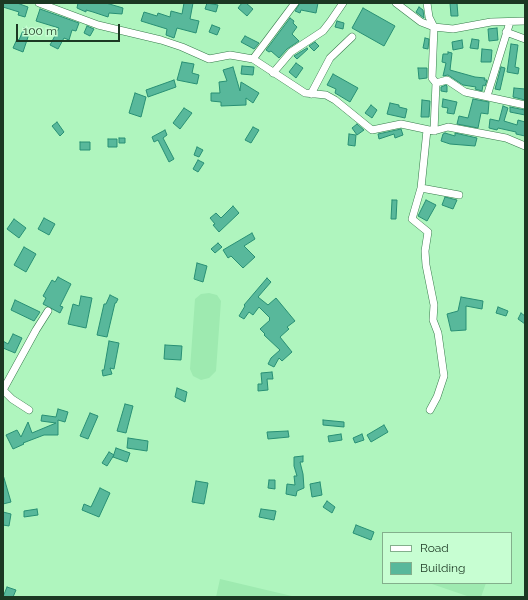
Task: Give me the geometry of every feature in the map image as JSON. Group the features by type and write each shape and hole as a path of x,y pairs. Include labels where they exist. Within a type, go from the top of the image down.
{"street":[{"path":"39,3 98,25 182,47 209,59 230,55 253,59 305,93 326,95 335,100 372,130 401,124 430,130 448,127 506,138 525,146"},
{"path":"253,59 295,3"},
{"path":"273,73 292,52 323,31 342,3"},
{"path":"396,3 421,22 434,26 454,29 491,22 525,21"},
{"path":"427,3 429,18 434,26 432,78 436,83 421,188 412,219 428,232 425,252 426,265 434,305 433,320 438,333 444,376 437,397 430,410"},
{"path":"487,96 510,22"},
{"path":"506,32 525,39"},
{"path":"311,94 330,58 352,37"},
{"path":"436,83 447,80 464,92 525,105"},
{"path":"421,188 459,195"},
{"path":"29,410 12,399 3,390 48,311"}],"shaded area":[{"path":"209,293 217,295 221,301 216,371 209,378 201,380 193,376 190,369 195,299 201,294"},
{"path":"220,579 296,597 216,597"},
{"path":"432,584 486,584 481,597 470,597"}],"building":[{"path":"3,3 17,3 28,7 25,17 18,15 19,12 3,7"},
{"path":"78,3 106,3 123,8 122,14 109,13 108,17 86,10 86,12 77,8"},
{"path":"184,3 193,3 190,19 199,21 196,33 177,28 174,38 166,35 167,29 141,21 144,12 157,16 158,13 170,17 171,11 182,14"},
{"path":"207,3 218,5 216,12 205,9"},
{"path":"242,3 246,3 253,9 247,16 238,8"},
{"path":"300,3 318,3 316,13 301,10 300,13 295,11"},
{"path":"450,3 457,3 458,16 451,16"},
{"path":"419,7 423,10 424,18 416,12"},
{"path":"363,8 395,26 384,46 352,28"},
{"path":"40,9 79,23 76,31 72,30 69,40 64,38 58,49 50,45 59,28 36,21"},
{"path":"290,18 294,21 293,23 297,27 292,34 299,41 287,49 279,58 271,51 269,52 266,50"},
{"path":"337,21 344,23 343,29 335,27"},
{"path":"212,25 220,28 217,35 209,32"},
{"path":"87,26 94,29 90,36 84,33"},
{"path":"24,28 30,31 23,52 13,48 17,39 19,40"},
{"path":"497,28 498,40 489,41 488,29"},
{"path":"245,36 259,43 254,49 241,42"},
{"path":"425,38 429,39 428,49 423,48"},
{"path":"472,39 479,40 478,49 470,48"},
{"path":"462,40 463,48 453,50 452,42"},
{"path":"315,42 319,46 314,51 309,46"},
{"path":"511,44 518,45 515,67 519,68 518,74 507,72"},
{"path":"307,48 308,49 297,59 294,56"},
{"path":"482,49 492,50 491,62 481,62"},
{"path":"448,52 452,53 450,70 475,77 485,78 484,80 487,80 485,86 483,85 482,91 475,89 476,87 463,85 448,75 443,76 446,63 442,62 443,54 448,54"},
{"path":"182,62 194,64 192,73 199,75 197,84 177,80"},
{"path":"296,63 303,68 296,78 289,72"},
{"path":"242,66 254,67 253,75 241,74"},
{"path":"233,67 240,91 241,82 259,93 253,103 246,98 246,105 221,106 221,102 211,101 211,93 220,93 219,82 227,81 223,70"},
{"path":"501,67 505,68 500,90 495,89"},
{"path":"418,68 427,68 427,78 419,79"},
{"path":"333,74 358,88 350,102 335,93 336,89 327,85"},
{"path":"174,80 176,87 148,97 146,90"},
{"path":"446,85 447,92 441,91 441,87"},
{"path":"514,88 525,89 525,100 513,97"},
{"path":"135,93 146,97 141,117 129,113"},
{"path":"443,99 457,102 454,114 447,113 448,108 442,107"},
{"path":"473,99 489,102 488,114 481,113 478,128 457,124 459,116 468,118"},
{"path":"422,100 430,101 429,117 421,117"},
{"path":"390,103 407,109 405,118 387,114"},
{"path":"371,105 377,110 372,118 365,113"},
{"path":"503,106 508,108 504,121 517,125 518,120 525,122 525,136 516,134 516,132 498,128 497,130 489,128 490,119 499,121"},
{"path":"510,107 525,110 525,115 510,112"},
{"path":"184,108 192,113 180,129 173,123"},
{"path":"57,122 64,132 60,136 52,126"},
{"path":"357,124 364,130 357,135 352,128"},
{"path":"253,127 259,130 251,143 245,140"},
{"path":"401,129 403,135 395,138 394,134 379,139 378,134"},
{"path":"165,130 167,135 163,138 174,159 169,162 158,140 154,142 152,137"},
{"path":"445,133 455,136 455,133 477,138 475,146 450,144 441,141 443,134"},
{"path":"349,134 356,135 355,146 348,145"},
{"path":"119,138 125,138 125,143 119,143"},
{"path":"108,139 117,139 117,147 108,147"},
{"path":"80,142 90,142 90,150 80,150"},
{"path":"197,147 203,150 199,157 194,155"},
{"path":"198,160 204,163 198,172 193,169"},
{"path":"445,197 457,200 453,209 442,205"},
{"path":"392,200 397,200 396,219 391,219"},
{"path":"426,200 436,205 427,221 418,216"},
{"path":"233,206 239,213 219,232 213,225 215,224 210,218 216,213 221,218"},
{"path":"44,218 55,224 49,235 38,229"},
{"path":"14,219 26,228 19,238 7,229"},
{"path":"252,233 255,239 244,246 255,257 243,268 231,256 228,258 223,250"},
{"path":"218,243 222,247 215,253 211,249"},
{"path":"24,247 36,254 26,272 14,265"},
{"path":"197,263 207,266 203,282 194,279"},
{"path":"58,277 71,284 60,306 63,307 60,313 43,304 46,298 43,296 52,280 55,282"},
{"path":"267,278 271,282 258,297 268,305 276,298 295,321 287,327 289,329 280,337 292,352 282,361 279,358 274,367 268,364 271,358 280,350 264,335 265,334 260,329 270,320 270,318 259,307 253,315 249,312 244,319 239,316 245,306 244,305"},
{"path":"110,295 118,299 115,303 107,337 97,335 104,304 106,304"},
{"path":"81,296 92,298 86,328 68,324 73,304 79,306"},
{"path":"461,297 483,301 482,309 466,306 466,330 451,331 447,314 458,311"},
{"path":"15,300 40,312 34,321 11,310"},
{"path":"498,307 508,311 506,316 496,313"},
{"path":"521,313 525,316 525,324 518,319"},
{"path":"13,334 22,338 15,353 3,348 3,341 8,344"},
{"path":"109,341 119,343 114,369 110,368 112,374 103,376 102,370 104,370"},
{"path":"165,345 182,346 181,360 164,359"},
{"path":"272,372 273,379 267,379 268,390 258,391 258,384 262,384 261,373"},
{"path":"177,388 187,392 185,402 175,397"},
{"path":"125,404 133,406 126,433 117,431"},
{"path":"58,409 68,412 65,422 58,420 58,435 44,435 23,443 24,444 13,449 6,435 17,430 21,437 28,422 32,433 56,423 41,421 42,415 56,417"},
{"path":"90,413 98,416 88,439 80,436"},
{"path":"323,420 344,422 344,427 323,425"},
{"path":"384,425 388,432 371,442 367,435"},
{"path":"288,431 289,437 268,439 267,432"},
{"path":"341,434 342,440 329,442 328,436"},
{"path":"362,434 364,440 355,443 353,438"},
{"path":"128,438 148,441 147,451 127,448"},
{"path":"116,448 130,453 127,462 113,457"},
{"path":"109,452 114,455 107,466 102,463"},
{"path":"303,456 303,462 300,462 304,488 297,491 296,496 286,494 287,484 295,485 294,476 297,476 294,466 294,457"},
{"path":"4,478 11,502 3,504 3,479"},
{"path":"269,480 275,480 275,489 268,488"},
{"path":"196,481 208,483 204,504 192,502"},
{"path":"320,482 322,495 312,497 310,484"},
{"path":"100,488 110,493 99,517 82,510 84,504 91,507"},
{"path":"327,501 335,507 332,513 323,507"},
{"path":"37,509 38,515 24,517 24,511"},
{"path":"261,509 276,511 274,520 259,517"},
{"path":"3,512 11,514 9,526 3,525"},
{"path":"356,525 374,532 371,540 353,533"},
{"path":"7,587 16,590 13,597 3,597"}]}
